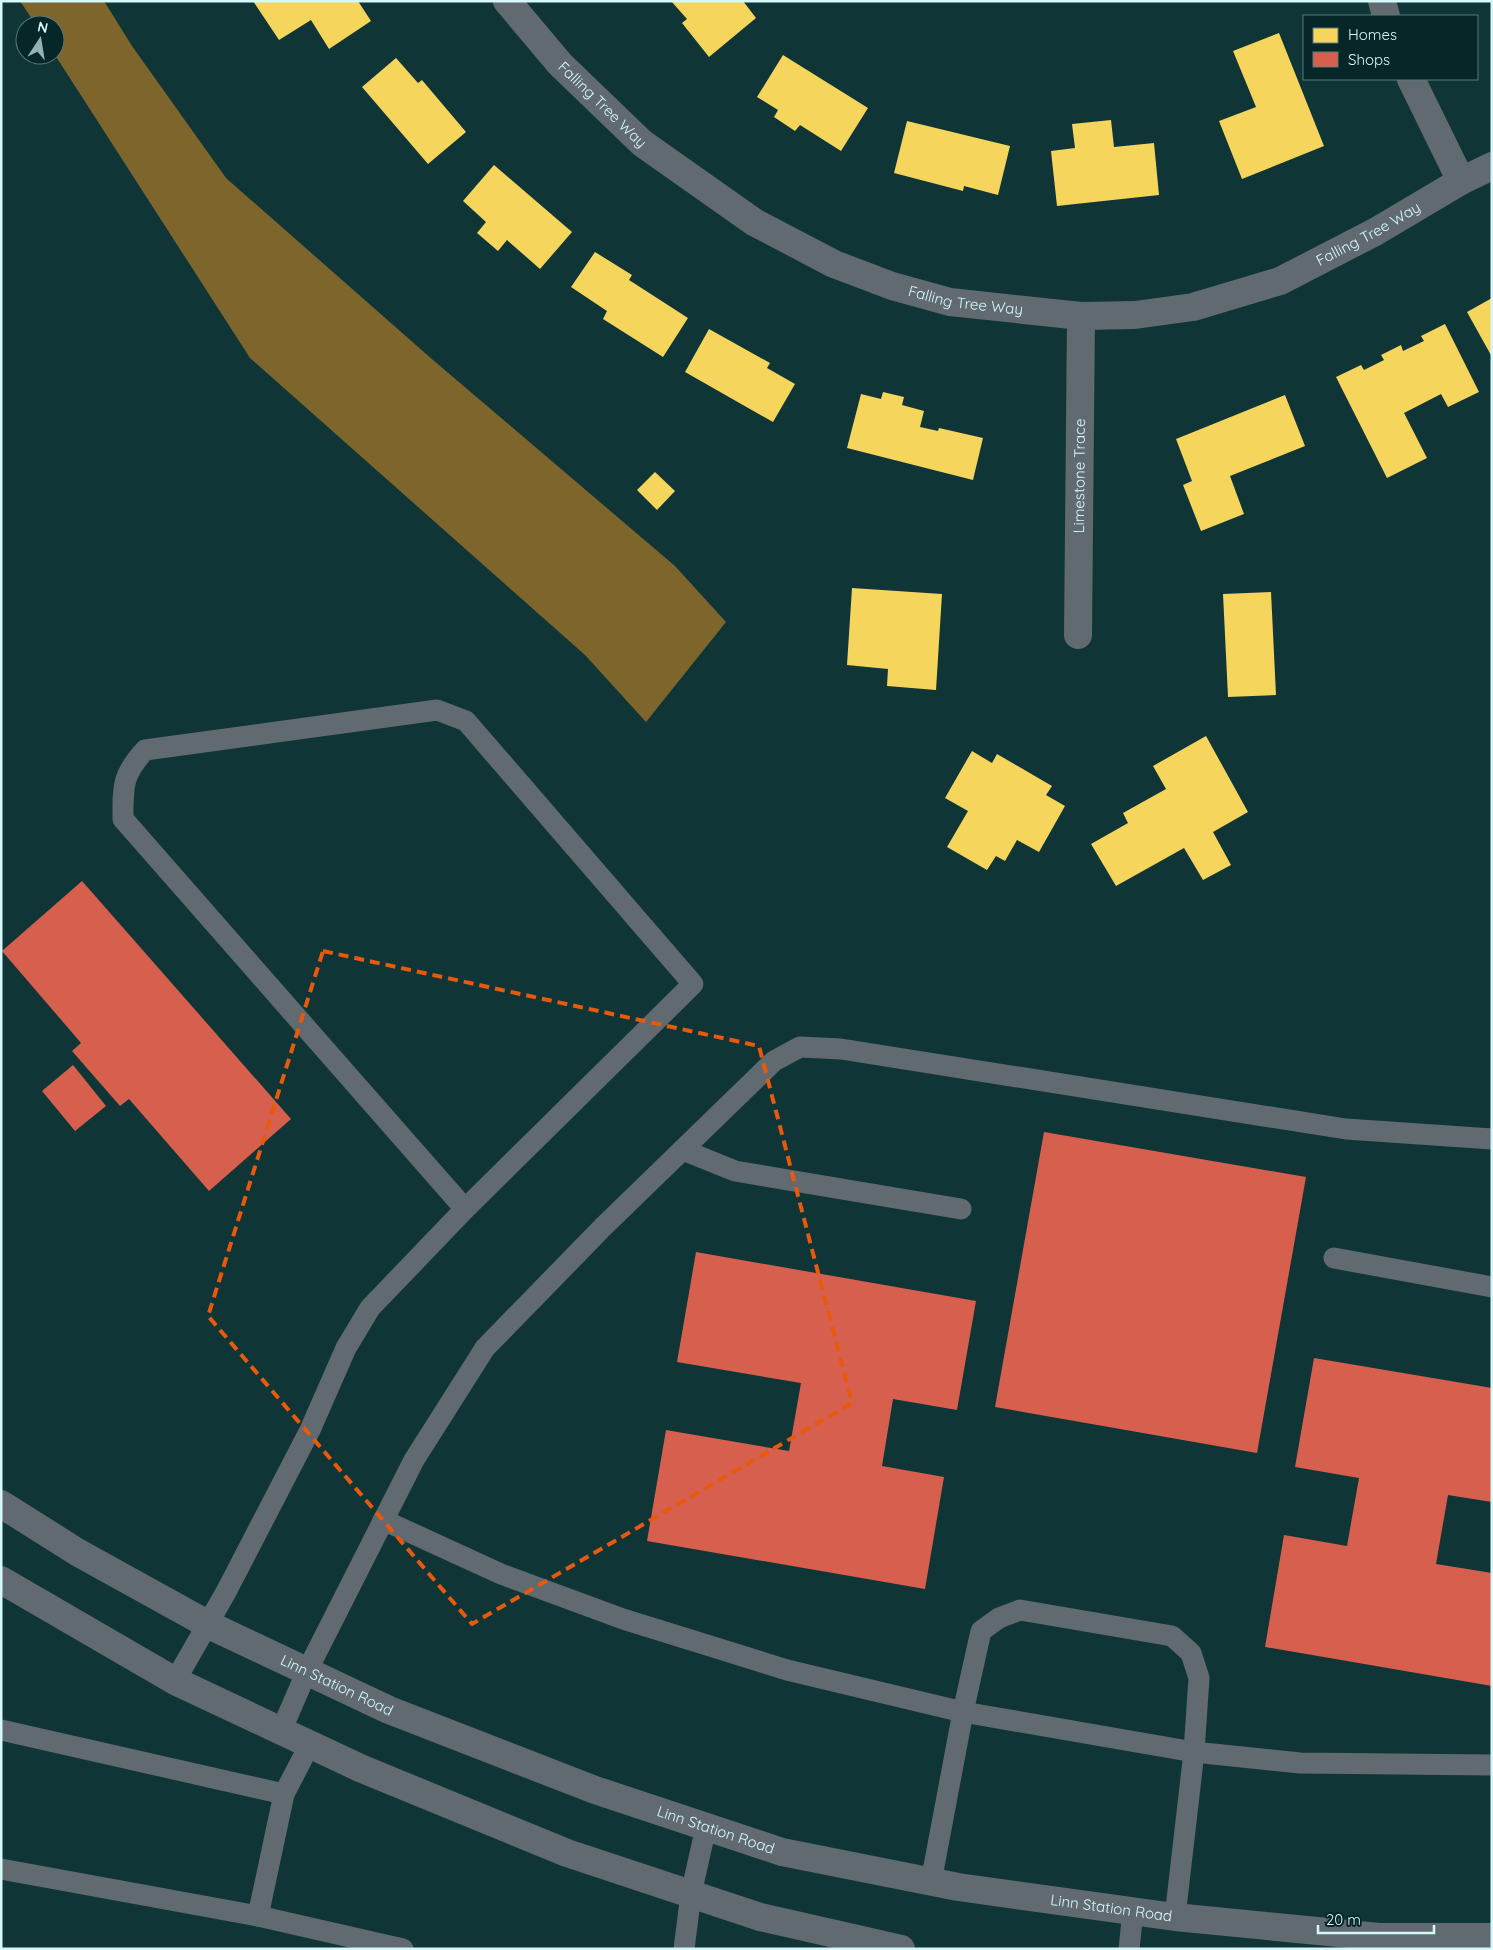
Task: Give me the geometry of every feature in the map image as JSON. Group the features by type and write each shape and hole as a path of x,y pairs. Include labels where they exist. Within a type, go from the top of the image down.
{"street":[{"name":"Falling Tree Way","path":"507,1 560,64 642,143 754,222 834,264 892,286 950,302 1081,316 1136,315 1193,307 1280,281 1375,232 1461,181 1492,166"},
{"path":"1382,1 1386,15"},
{"path":"1411,80 1461,181"},
{"name":"Limestone Trace","path":"1078,635 1081,316"},
{"name":"Linn Station Road","path":"1,1504 77,1552 209,1625 407,1717 595,1790 782,1852 931,1882 1175,1917 1379,1937 1492,1937"},
{"path":"1,1580 175,1681 360,1768 567,1854 760,1917 901,1949"}],"lane":[{"path":"175,1681 209,1625 310,1430 346,1348 370,1308 465,1209 693,984 466,720 437,710 145,750 130,766 123,790 123,819 465,1209"},
{"path":"281,1731 307,1671 414,1460 485,1348 603,1227 774,1061 800,1048 841,1049 1346,1129 1492,1139"},
{"path":"682,1150 735,1171 961,1209"},
{"path":"1334,1258 1492,1287"},
{"path":"383,1520 501,1574 623,1619 787,1670 963,1712 1194,1752 1300,1762 1492,1765"},
{"path":"931,1882 963,1712 981,1632 999,1618 1020,1610 1172,1636 1191,1653 1199,1678 1194,1752 1175,1917"},
{"path":"1,1730 284,1794"},
{"path":"258,1916 284,1794 310,1744"},
{"path":"684,1949 691,1894 706,1827"},
{"path":"1,1869 258,1916 403,1949"},
{"path":"1129,1949 1133,1911"}],"highlighted area":[{"path":"323,951 759,1046 852,1403 472,1624 208,1316"}],"shaded area":[{"path":"20,1 104,1 132,46 226,178 433,360 675,566 726,622 646,722 585,655 250,358 61,65 65,65 65,15 29,15"}],"building: Homes":[{"path":"253,1 358,1 371,21 329,49 311,20 279,40"},
{"path":"671,1 743,1 756,18 709,57 682,23 687,19"},
{"path":"1279,33 1324,146 1242,179 1219,121 1256,107 1233,51"},
{"path":"783,55 868,108 841,151 800,125 795,131 774,117 778,110 757,97"},
{"path":"396,58 418,83 422,80 466,132 428,164 362,87"},
{"path":"1111,120 1114,147 1154,143 1159,195 1057,206 1051,151 1075,148 1072,124"},
{"path":"907,121 1010,146 998,195 964,186 963,191 894,173"},
{"path":"494,165 572,232 540,269 507,240 498,251 477,233 486,222 463,201"},
{"path":"595,252 632,275 629,280 688,318 663,357 603,319 607,311 571,287"},
{"path":"1492,298 1492,357 1467,312"},
{"path":"1445,324 1479,392 1448,407 1441,394 1404,413 1427,458 1387,478 1336,377 1361,365 1364,370 1384,360 1381,355 1401,345 1403,351 1424,341 1421,336"},
{"path":"709,329 770,363 767,368 795,384 773,422 685,372"},
{"path":"883,392 904,397 902,405 924,411 920,427 938,431 939,428 983,438 973,480 847,448 861,394 881,399"},
{"path":"1285,395 1305,446 1230,476 1244,514 1201,531 1183,485 1192,481 1176,439"},
{"path":"655,472 675,491 657,510 637,490"},
{"path":"852,588 942,594 936,690 887,686 888,669 847,665"},
{"path":"1271,592 1276,695 1228,697 1223,594"},
{"path":"1206,736 1248,812 1213,832 1231,865 1203,880 1184,848 1116,886 1091,844 1128,823 1123,813 1166,789 1153,766"},
{"path":"972,751 992,763 997,754 1052,786 1046,795 1065,806 1039,852 1017,840 1005,861 996,856 987,870 947,847 968,811 945,798"}],"building: Shops":[{"path":"82,881 291,1119 209,1191 129,1099 120,1106 72,1051 81,1043 2,951"},
{"path":"73,1065 106,1106 75,1131 42,1091"},
{"path":"1044,1132 1306,1177 1257,1453 995,1407"},
{"path":"696,1252 976,1301 957,1410 893,1399 882,1466 944,1477 925,1589 647,1541 666,1430 789,1451 801,1383 677,1362"},
{"path":"1314,1358 1492,1388 1492,1502 1448,1495 1436,1564 1492,1573 1492,1686 1265,1647 1284,1535 1347,1546 1359,1478 1295,1467"}]}
